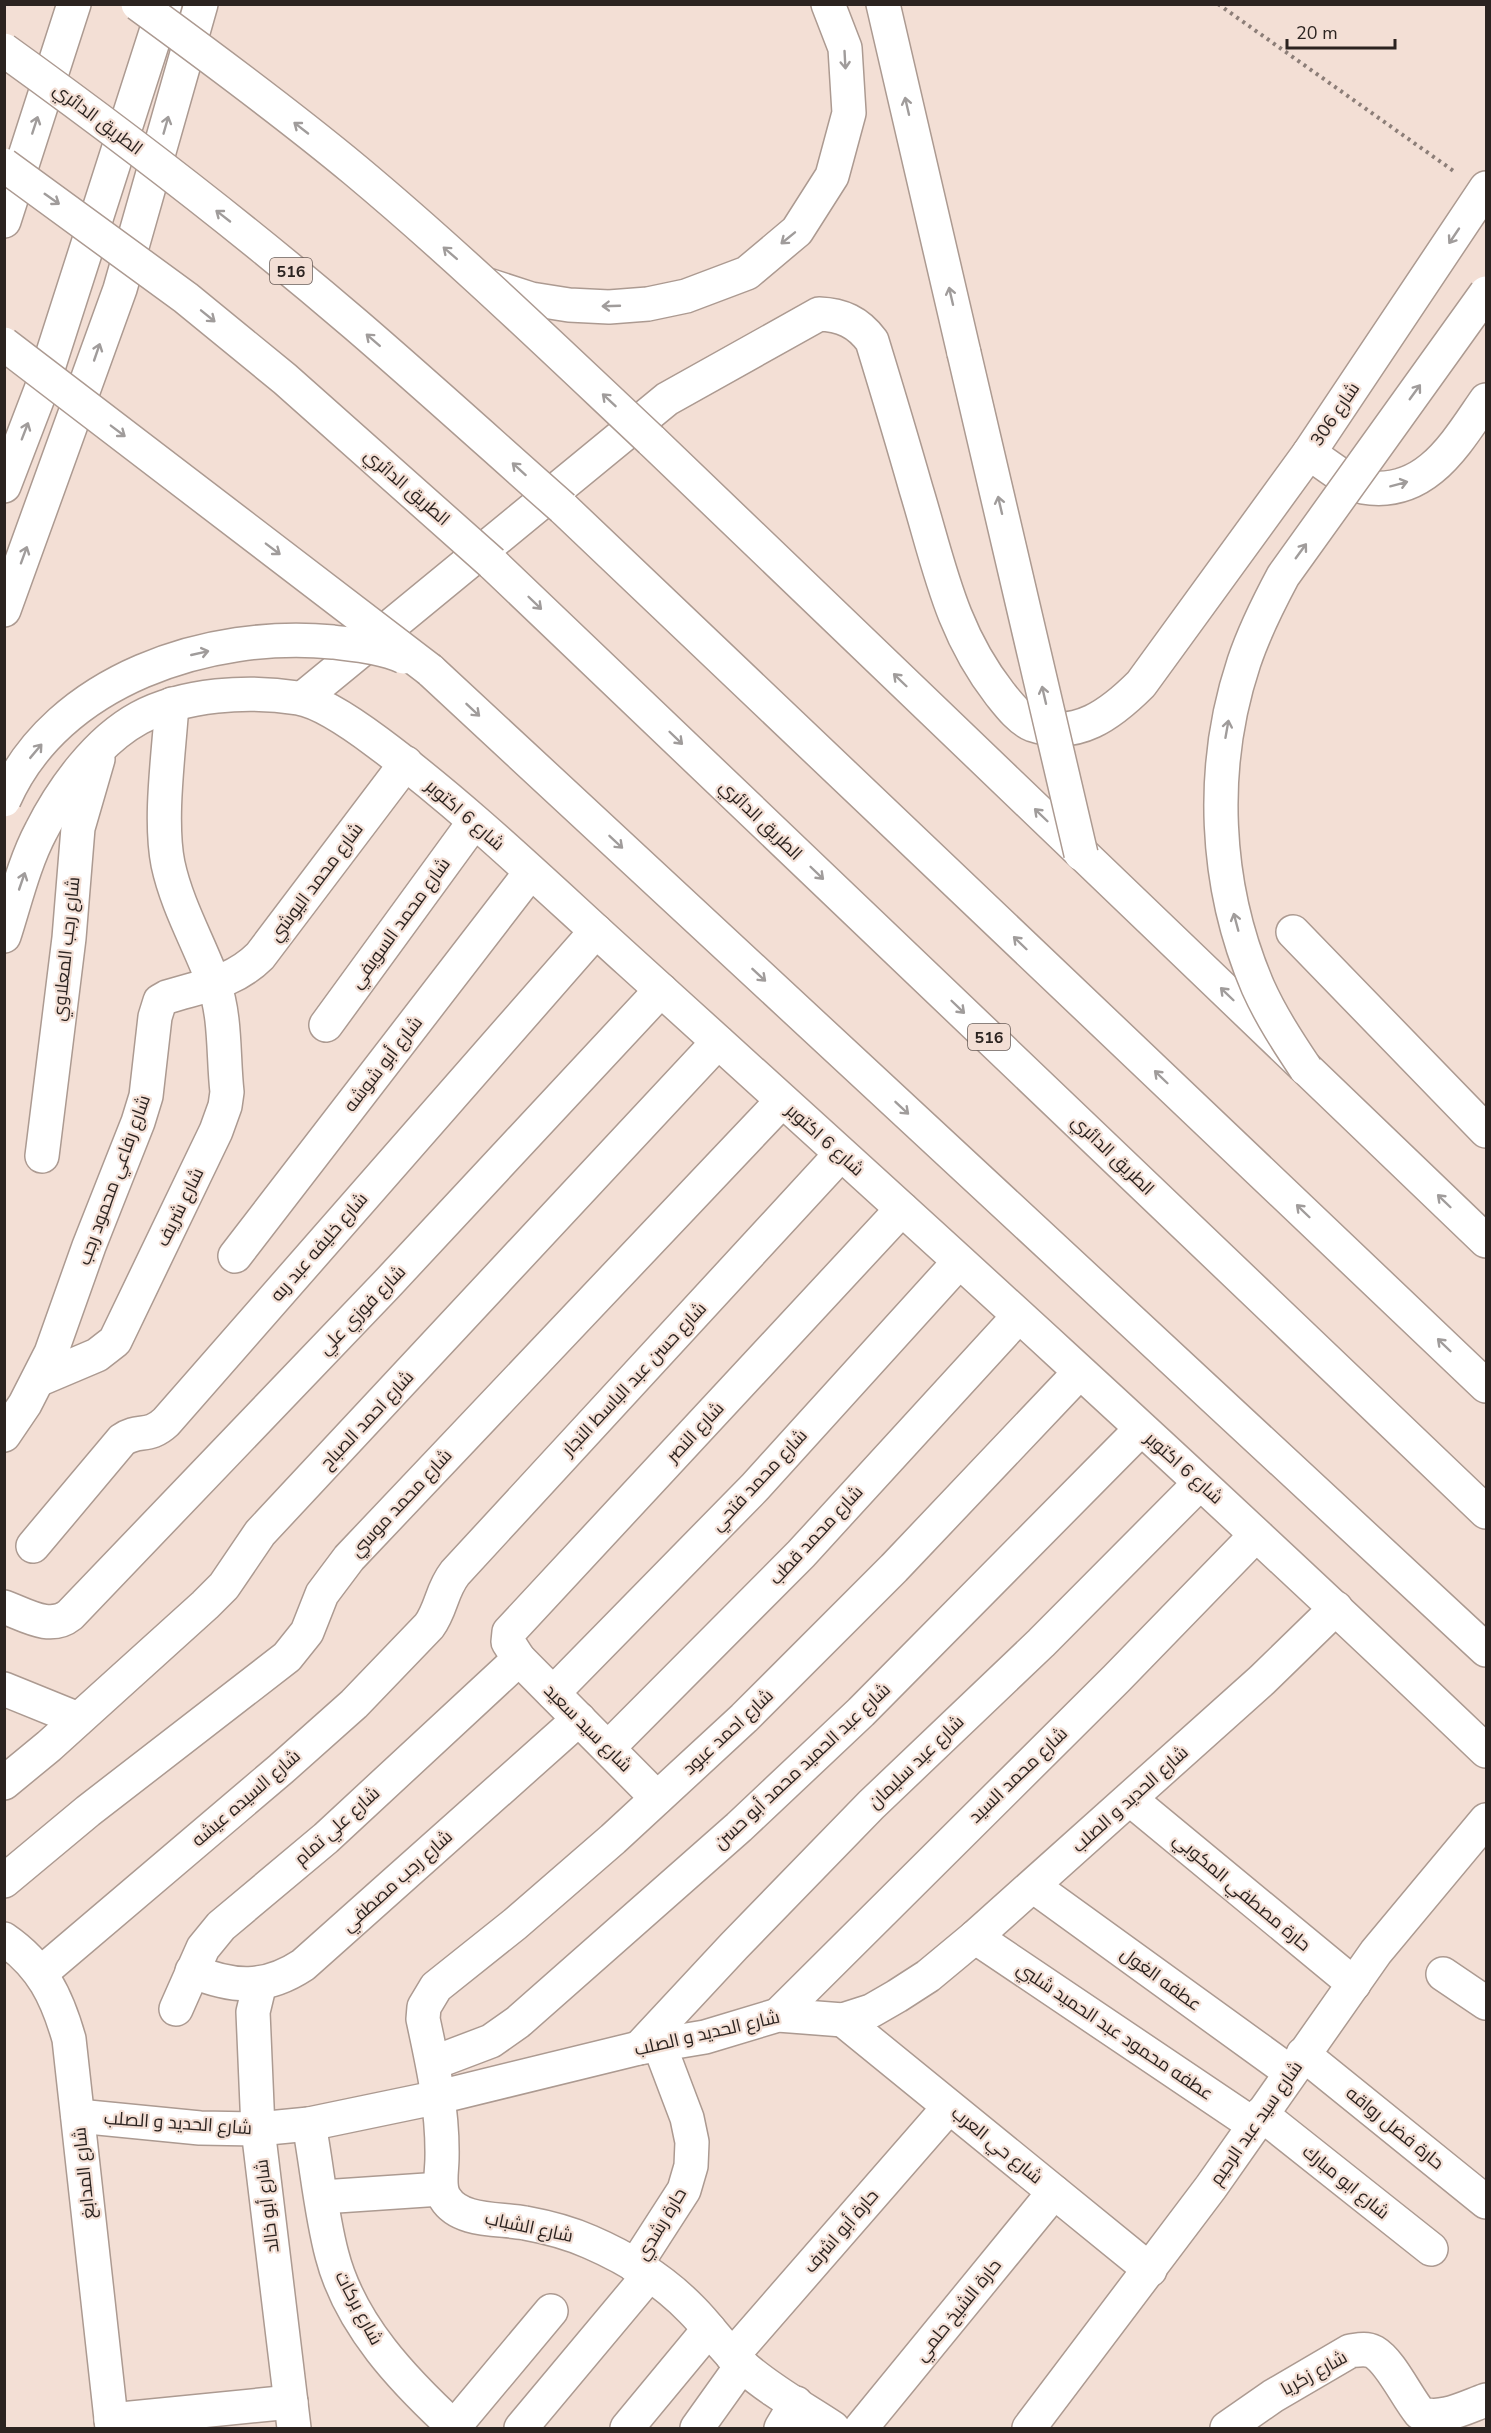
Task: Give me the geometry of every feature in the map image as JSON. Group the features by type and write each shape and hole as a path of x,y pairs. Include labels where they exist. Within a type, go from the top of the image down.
{"main road":[{"path":"4,221 74,4"},
{"path":"138,4 220,63 355,170 485,284 651,440 1486,1241"},
{"path":"4,486 42,387 165,4"},
{"path":"4,610 120,289 201,4"},
{"path":"485,284 531,300 569,306 609,307 648,304 686,296 747,273 797,231 832,176 849,113 845,48 828,4"},
{"path":"883,4 1081,854"},
{"name":"الطريق الدائري","path":"4,50 175,178 274,257 354,323 563,508 1486,1386"},
{"name":"الطريق الدائري","path":"4,165 83,221 213,320 285,379 492,563 1486,1512"},
{"name":"شارع 306","path":"1485,190 1309,453 1362,487 1393,487 1423,477 1447,456 1486,400"},
{"path":"1306,1069 1280,1029 1258,987 1241,942 1229,896 1222,849 1220,802 1223,754 1231,707 1244,662 1261,618 1283,576 1486,293"},
{"path":"303,698 667,399 819,314 847,319 857,324 872,340 922,508 932,550 961,632 982,670 1011,708 1031,724 1056,729 1081,727 1104,717 1123,702 1141,684 1309,453"},
{"path":"4,344 430,670 1486,1650"},
{"path":"4,800 28,760 53,731 82,705 116,684 153,667 231,646 273,641 314,640 356,644 395,653 430,670"},
{"name":"شارع 6 اكتوبر","path":"4,936 39,834 62,794 102,746 137,719 172,704 229,694 303,698 352,723 406,763 596,931 1336,1608 1486,1751"},
{"path":"172,704 164,828 168,863 176,891 213,983"},
{"name":"شارع رجب المعلاوي","path":"42,1156 69,938 78,828 102,746"},
{"name":"شارع محمد اليوشي","path":"213,983 232,978 247,969 260,956 406,763"},
{"name":"شارع محمد السويفي","path":"326,1025 474,822"},
{"name":"شارع أبو شوشه","path":"235,1256 530,873"},
{"name":"شارع خليفه عبد ربه","path":"33,1546 122,1440 136,1433 153,1432 166,1422 596,931"},
{"path":"1293,933 1486,1131"},
{"name":"شارع رفاعي محمود رجب","path":"4,1435 38,1380 51,1353 89,1246 138,1122 146,1096 156,1008 160,1001 167,997 213,983"},
{"name":"شارع شريف","path":"38,1380 97,1355 115,1341 216,1131 225,1106 227,1092 220,1006 213,983"},
{"name":"شارع فوزي علي","path":"4,1607 40,1621 56,1623 70,1615 379,1292 661,990"},
{"name":"شارع احمد الصباح","path":"9,1774 78,1719 224,1586 260,1533 718,1042"},
{"name":"شارع محمد موسي","path":"4,1881 88,1810 287,1657 307,1632 322,1594 349,1558 782,1101"},
{"name":"شارع حسن عبد الباسط النجار","path":"440,1611 441,1595 445,1585 455,1573 841,1154"},
{"name":"شارع النصر","path":"519,1659 508,1642 509,1632 902,1209"},
{"name":"شارع محمد فتحي","path":"553,1693 754,1487 959,1262"},
{"name":"شارع محمد قطب","path":"608,1748 801,1554 1018,1317"},
{"name":"شارع احمد عبود","path":"439,2097 423,2019 424,2007 436,1987 524,1916 744,1719 894,1568 1080,1373"},
{"name":"شارع عبد الحميد محمد أبو حسن","path":"433,2062 490,2041 518,2022 739,1827 861,1713 1141,1429"},
{"name":"شارع عيد سليمان","path":"649,2046 734,1946 871,1805 1041,1643 1200,1483"},
{"name":"شارع محمد السيد","path":"778,2015 1116,1679 1256,1535"},
{"name":"شارع الحديد و الصلب","path":"78,2116 200,2128 258,2129 309,2124 439,2097 649,2046 705,2037 778,2015 843,2020 872,2011 928,1976 975,1937 1262,1680 1336,1608"},
{"name":"شارع السيده عيشه","path":"41,1973 354,1704 429,1626 440,1611"},
{"name":"شارع سيد سعيد","path":"519,1659 657,1798"},
{"name":"شارع علي تمام","path":"176,2008 203,1948 221,1926 326,1838 519,1659"},
{"path":"4,1689 78,1719"},
{"name":"شارع رجب مصطفي","path":"192,1971 213,1980 236,1984 260,1983 289,1974 303,1965 579,1719"},
{"name":"حارة مصطفي المكوبي","path":"1130,1799 1353,1984"},
{"name":"شارع سيد عبد الرحيم","path":"1029,2428 1150,2270 1353,1984 1429,1887 1486,1820"},
{"name":"عطفه الغول","path":"1033,1886 1297,2063"},
{"name":"عطفه محمود عبد الحميد شلبي","path":"975,1937 1258,2120"},
{"name":"شارع المدابغ","path":"4,1939 19,1948 41,1973 59,2004 69,2039 111,2424"},
{"path":"1443,1974 1486,2003"},
{"name":"شارع أبو خالد","path":"260,1983 253,2012 258,2129 292,2415"},
{"name":"شارع حي العرب","path":"843,2020 1150,2270"},
{"name":"حارة رشدي","path":"521,2428 642,2270 684,2190 691,2166 692,2142 687,2118 649,2046"},
{"name":"حارة فضل رواقه","path":"1297,2063 1486,2202"},
{"path":"322,2197 441,2189 442,2143 439,2097"},
{"name":"حارة أبو اشرف","path":"697,2428 737,2360 949,2107"},
{"name":"شارع ابو مبارك","path":"1258,2120 1431,2249"},
{"name":"شارع بركات","path":"309,2124 332,2256 349,2298 371,2337 398,2372 455,2428"},
{"name":"شارع الشباب","path":"441,2189 451,2204 468,2215 525,2223 558,2231 590,2242 642,2270 684,2303 737,2360 775,2391 789,2416 833,2428"},
{"name":"حارة الشيخ حلمي","path":"861,2428 1054,2192"},
{"path":"455,2428 551,2311"},
{"path":"627,2428 709,2329"},
{"name":"شارع زكريا","path":"1227,2428 1272,2396 1350,2351 1362,2349 1373,2352 1384,2361 1420,2413 1430,2417 1486,2400"},
{"path":"111,2424 292,2415"}],"path":[{"path":"1218,4 1485,190"}]}
